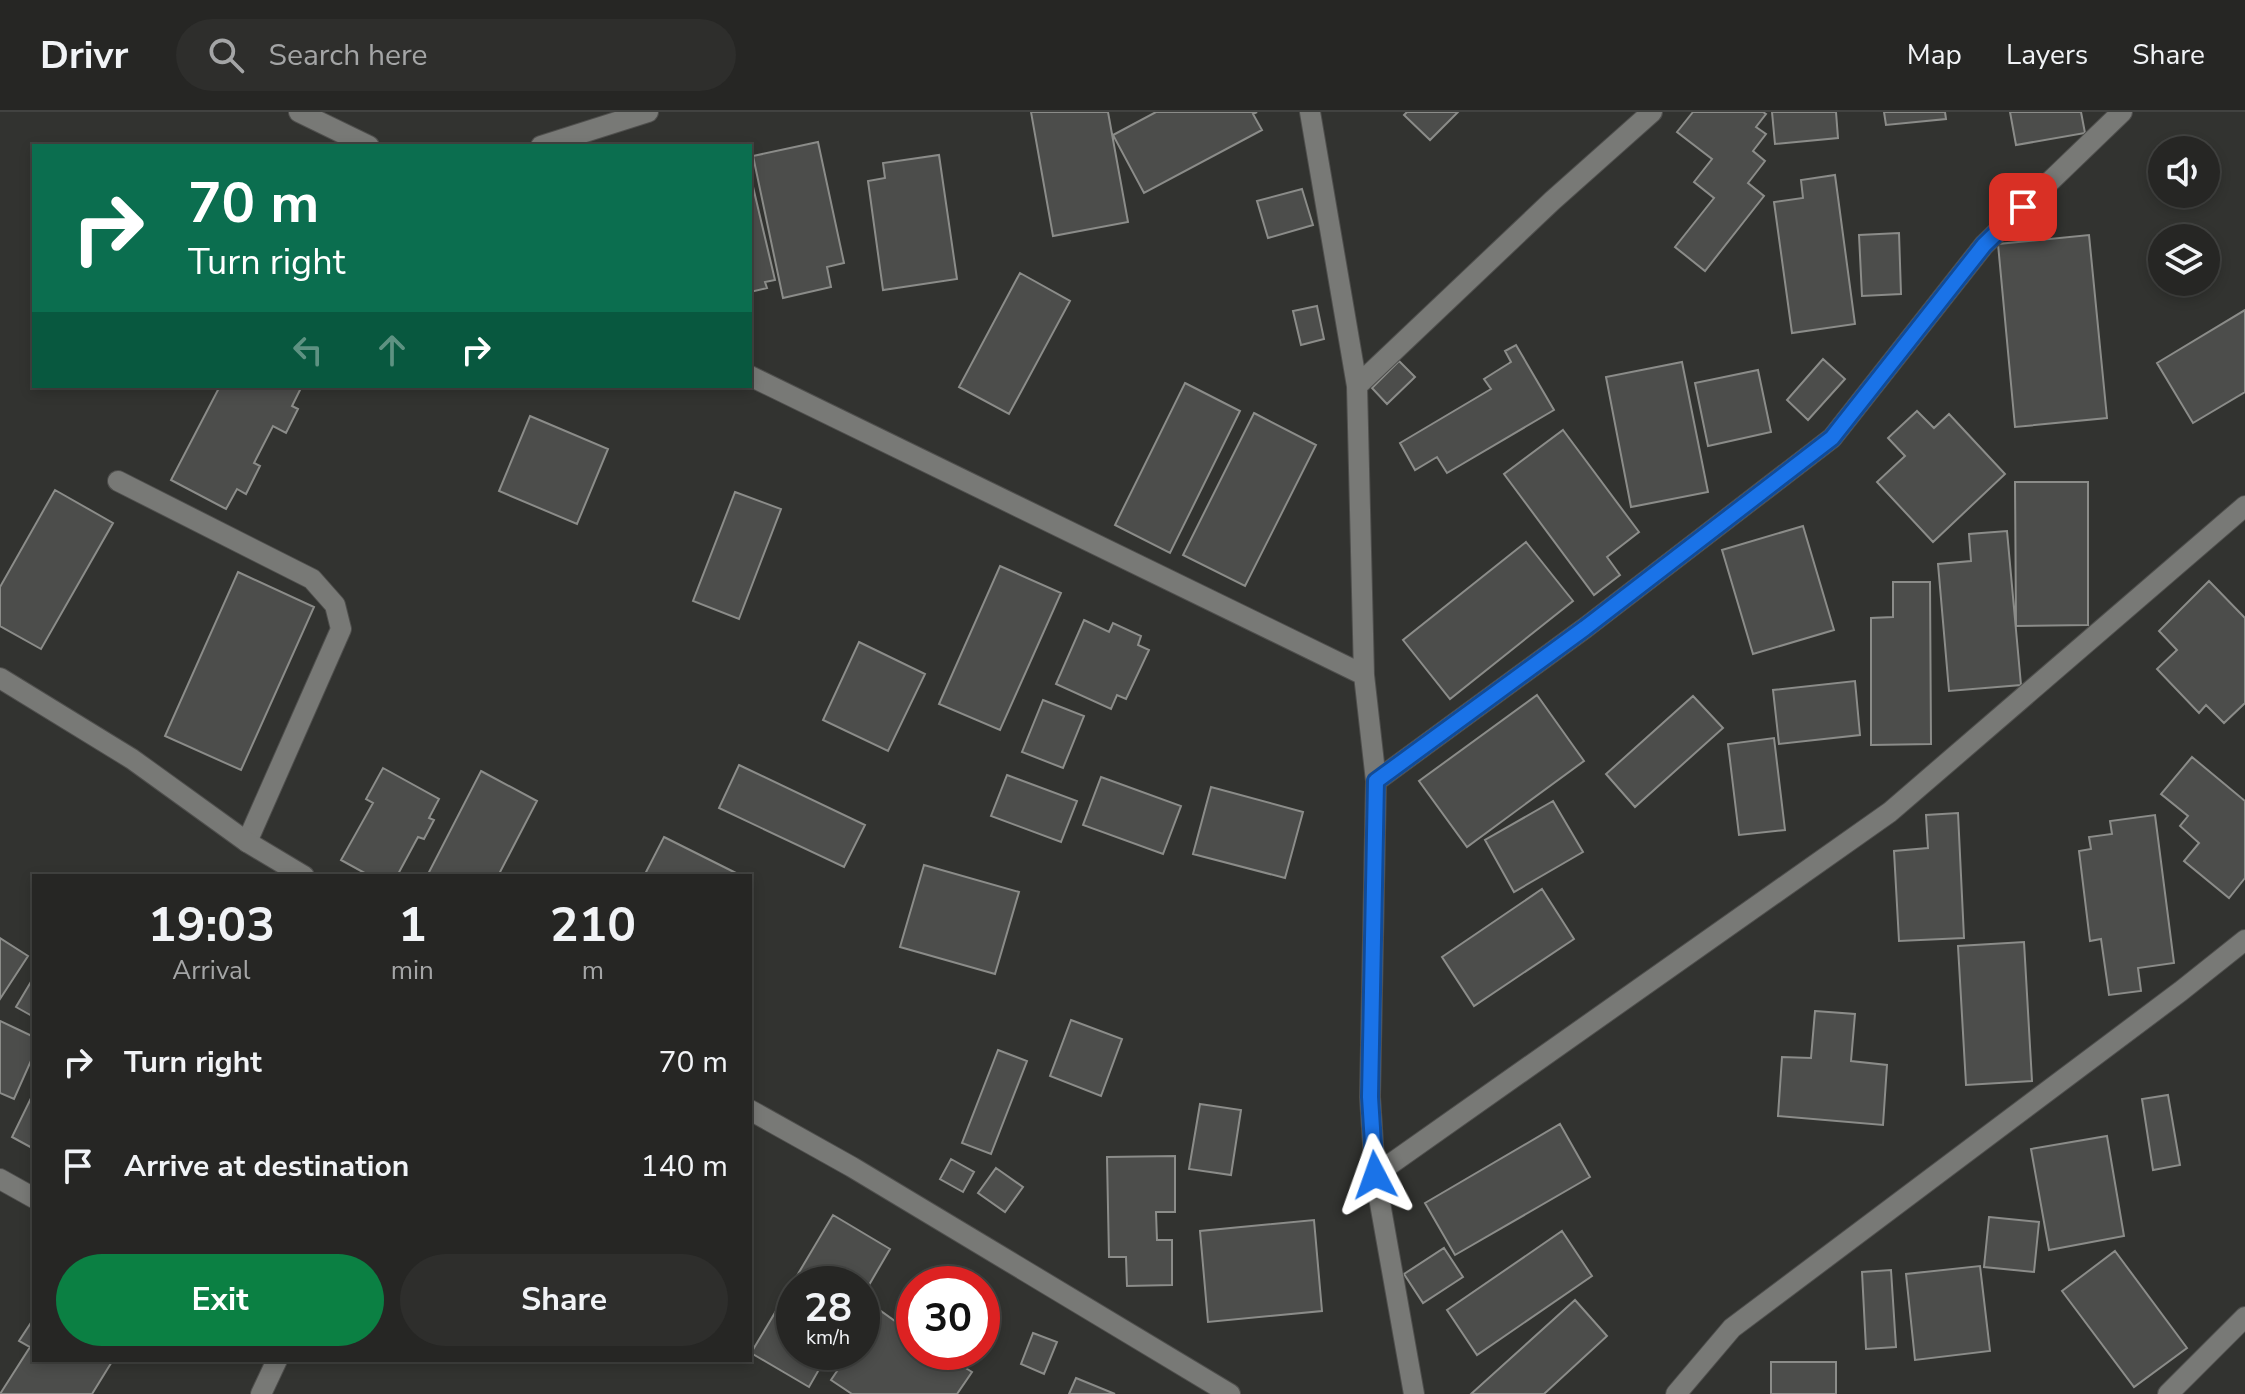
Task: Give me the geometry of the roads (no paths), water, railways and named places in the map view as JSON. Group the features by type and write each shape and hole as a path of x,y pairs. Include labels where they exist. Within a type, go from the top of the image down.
{"street":[{"path":"299,112 365,144"},
{"path":"547,144 648,112"},
{"path":"1310,112 1357,386 1364,675 1376,781 1370,1097 1375,1175 1414,1394"},
{"path":"1357,386 1552,201 1652,112"},
{"path":"1376,781 1585,628 1832,438 1984,245 2122,112"},
{"path":"752,377 1364,675"},
{"path":"118,481 312,579 335,605 341,629 247,842"},
{"path":"1375,1175 1890,812 2245,506"},
{"path":"0,678 132,759 247,842 301,874"},
{"path":"1676,1394 1732,1328 2245,940"},
{"path":"752,1111 866,1175 1230,1394"},
{"path":"0,1179 32,1197"},
{"path":"2168,1394 2245,1317"},
{"path":"261,1394 276,1362"}]}
